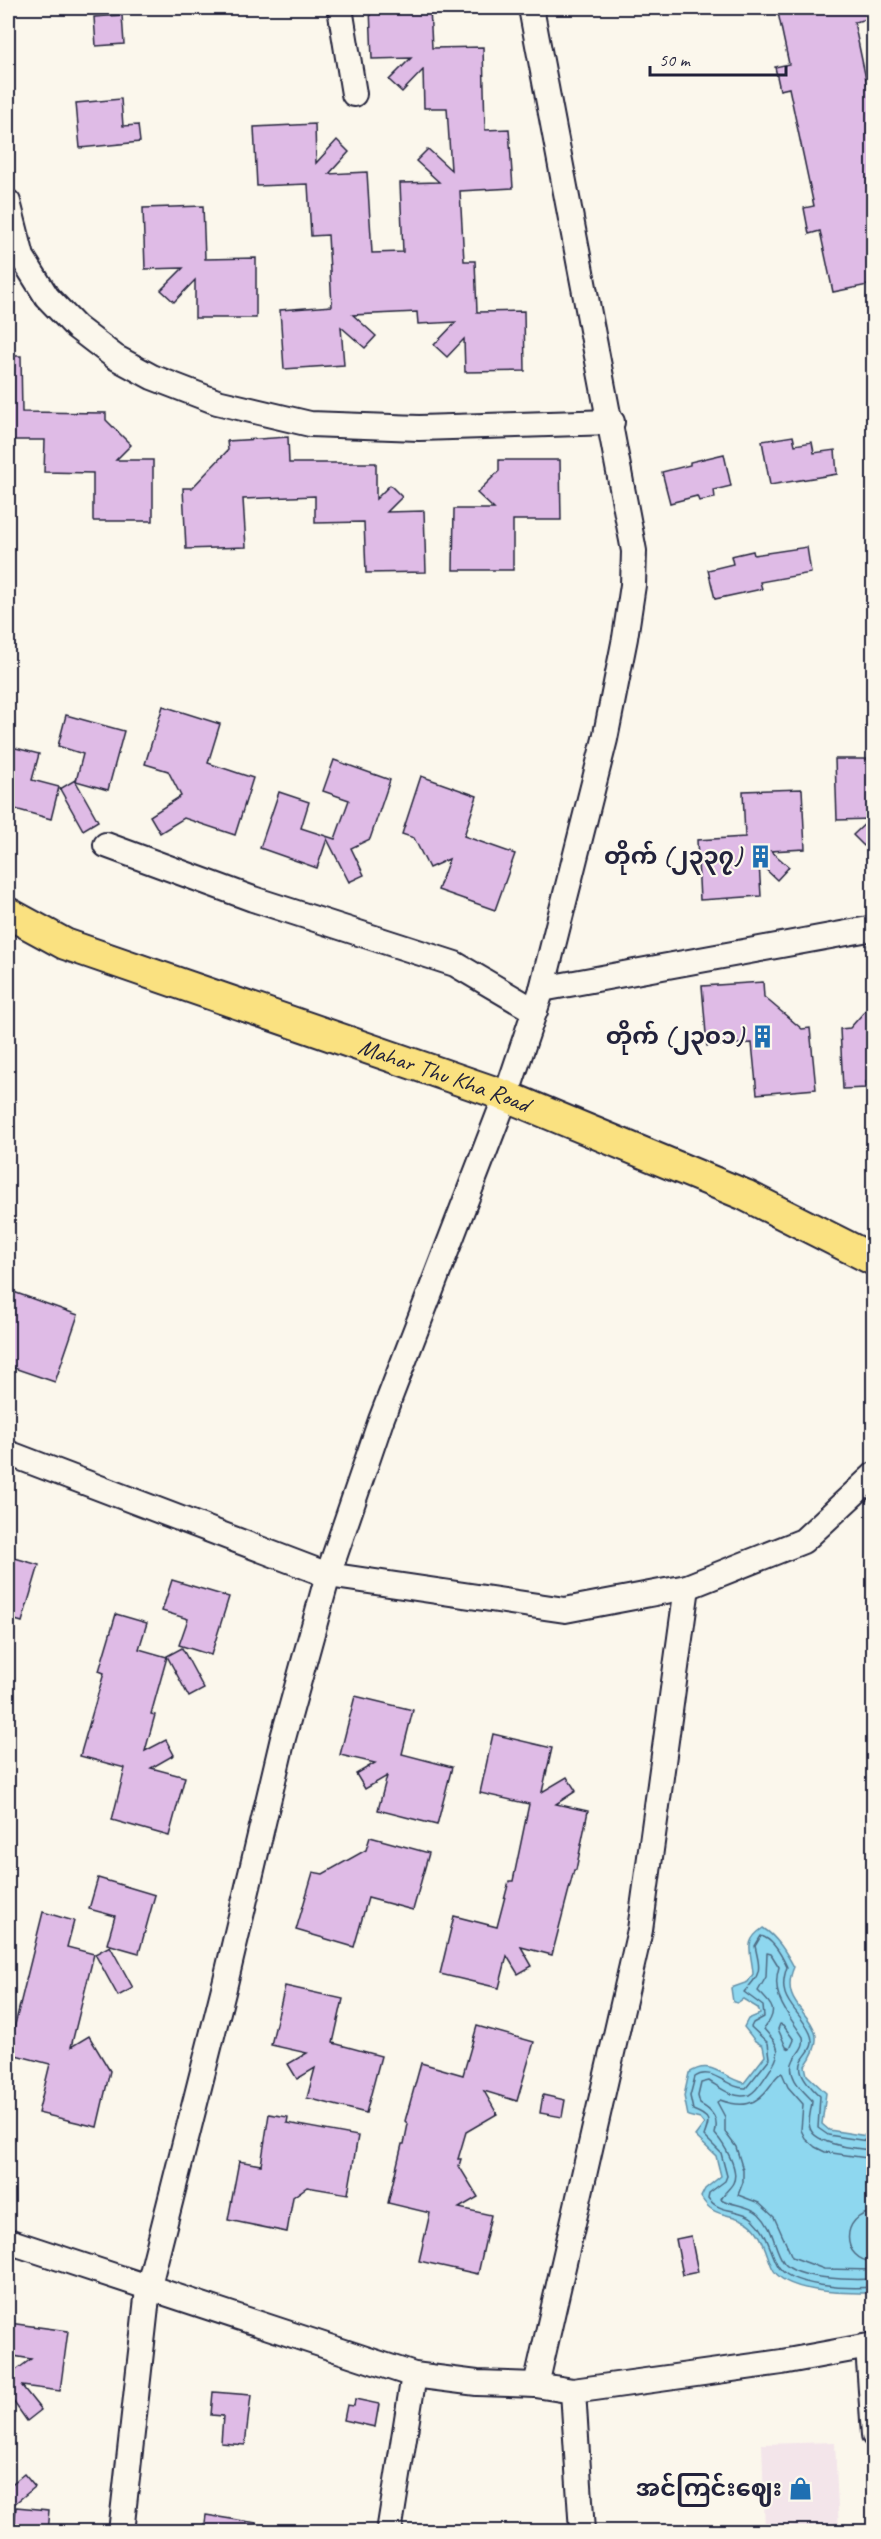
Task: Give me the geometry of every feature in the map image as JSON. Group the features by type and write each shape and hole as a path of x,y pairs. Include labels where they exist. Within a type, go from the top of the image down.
{"main road":[{"name":"Mahar Thu Kha Road","path":"8,913 65,944 506,1096 745,1195 873,1260"}],"street":[{"path":"340,8 354,94"},
{"path":"121,2532 148,2289 224,1988 283,1738 328,1575 381,1420 506,1096 538,1000 605,739 633,585 634,551 612,422 531,8"},
{"path":"8,202 22,257 47,297 76,327 115,357 152,377 217,402 310,424 419,428 612,422"},
{"path":"106,846 253,899 455,964 538,1000 873,928"},
{"path":"8,1453 328,1575 565,1610 687,1587 802,1541 873,1475"},
{"path":"536,2385 640,1930 687,1587"},
{"path":"8,2241 414,2375 477,2383 536,2385 573,2391 782,2362 871,2346 873,2435"},
{"path":"389,2532 414,2375"},
{"path":"573,2391 582,2532"}],"shaded area":[{"name":"အင်ကြင်းဈေး","path":"835,2442 839,2531 765,2531 762,2444"}],"water":[{"path":"763,1928 777,1940 794,1967 790,1983 792,1996 812,2025 816,2036 814,2049 805,2066 807,2075 826,2093 822,2124 829,2130 873,2137 874,2228 870,2237 873,2250 874,2291 871,2293 816,2290 802,2287 778,2276 753,2227 741,2219 711,2209 701,2197 705,2189 721,2176 716,2156 695,2136 704,2124 700,2119 688,2116 684,2096 689,2073 697,2069 711,2068 744,2083 765,2056 763,2046 755,2041 744,2027 748,2019 760,2014 758,2008 743,1999 737,2003 733,2002 731,1988 748,1982 753,1974 750,1943 756,1933"}],"building":[{"path":"370,8 430,8 432,48 483,47 485,130 509,129 513,188 460,191 464,261 475,261 477,312 524,311 525,371 465,372 464,339 447,357 434,345 456,322 418,324 417,312 353,315 376,336 365,348 341,327 344,365 284,369 280,310 332,306 328,235 311,236 308,184 257,186 254,127 315,124 316,163 337,140 349,152 329,174 367,172 372,253 403,252 400,183 439,182 416,161 428,149 451,170 447,108 424,108 423,70 402,92 389,80 411,58 372,59"},
{"path":"777,8 873,8 873,18 854,22 867,84 873,82 873,284 833,292 820,231 809,234 804,208 814,206 789,88 780,90 775,67 789,64"},
{"path":"122,15 124,44 96,46 94,17"},
{"path":"121,99 123,126 138,125 140,142 80,148 76,103"},
{"path":"203,206 205,259 256,258 256,318 195,318 195,280 174,302 161,290 183,268 145,269 143,208"},
{"path":"8,356 21,356 22,412 106,413 106,420 131,445 116,460 153,460 153,521 93,521 93,473 44,472 45,440 8,440"},
{"path":"793,436 795,445 812,442 814,453 835,450 837,474 770,485 762,441"},
{"path":"288,437 289,463 376,463 376,499 390,485 402,497 387,512 424,511 426,572 366,573 364,522 315,523 315,496 243,499 246,547 186,549 183,488 192,488 228,450 227,441"},
{"path":"724,454 731,486 714,490 715,498 699,501 697,496 670,503 662,472"},
{"path":"499,460 560,460 561,520 513,520 513,570 453,570 454,509 494,509 477,493 499,471"},
{"path":"807,547 811,573 760,582 762,589 715,599 708,570 733,564 731,556 753,551 754,555"},
{"path":"163,706 220,724 208,763 253,778 235,835 184,818 160,833 150,816 181,796 168,771 145,764"},
{"path":"66,715 124,731 108,790 76,781 83,754 58,746"},
{"path":"8,746 39,754 32,780 59,787 51,819 8,807"},
{"path":"835,759 873,759 873,840 866,848 853,835 870,819 837,820"},
{"path":"334,760 390,780 370,839 351,848 364,875 349,882 327,839 317,868 260,848 279,792 309,802 301,828 335,839 349,800 323,791"},
{"path":"421,776 477,796 464,836 515,854 495,910 438,890 449,859 429,868 414,838 402,834"},
{"path":"75,780 98,821 83,830 60,789"},
{"path":"802,789 805,849 771,851 789,867 777,880 759,863 761,896 700,900 697,840 745,837 743,791"},
{"path":"763,982 764,997 802,1029 810,1028 816,1089 757,1094 752,1043 707,1046 702,986"},
{"path":"873,1002 873,1082 866,1082 867,1088 843,1089 840,1029 850,1028"},
{"path":"8,1290 78,1315 55,1382 8,1366"},
{"path":"8,1556 39,1565 22,1622 8,1618"},
{"path":"172,1580 229,1597 211,1655 179,1645 188,1619 162,1611"},
{"path":"116,1614 147,1623 139,1649 167,1657 151,1714 155,1715 145,1751 166,1740 174,1755 151,1768 185,1777 169,1836 112,1820 125,1768 80,1756 104,1673 99,1671"},
{"path":"182,1648 204,1689 189,1697 167,1656"},
{"path":"355,1696 413,1710 402,1754 452,1767 437,1825 378,1810 387,1776 365,1789 356,1774 375,1763 340,1755"},
{"path":"493,1734 552,1748 542,1792 567,1777 576,1791 556,1804 588,1811 576,1870 574,1870 552,1955 521,1947 532,1966 518,1974 507,1956 499,1988 440,1974 454,1916 497,1927 509,1881 513,1881 529,1804 480,1793"},
{"path":"370,1837 429,1853 413,1910 368,1898 354,1947 296,1930 313,1872 323,1874 366,1850"},
{"path":"98,1878 155,1895 139,1953 107,1944 115,1916 89,1909"},
{"path":"43,1912 74,1921 67,1947 94,1954 71,2047 89,2036 110,2071 97,2127 38,2113 50,2064 8,2053"},
{"path":"110,1946 133,1988 118,1996 95,1954"},
{"path":"285,1986 343,1999 333,2043 381,2056 366,2113 307,2098 315,2068 297,2079 288,2064 307,2053 271,2045"},
{"path":"477,2026 534,2042 517,2101 484,2091 497,2114 466,2132 458,2159 461,2159 459,2166 478,2197 459,2208 491,2215 478,2274 419,2261 430,2213 388,2203 402,2144 404,2144 408,2124 405,2121 421,2063 463,2075"},
{"path":"543,2095 565,2100 562,2117 540,2113"},
{"path":"269,2114 288,2117 287,2123 358,2136 348,2194 307,2187 293,2197 287,2232 228,2220 239,2161 261,2165"},
{"path":"691,2236 698,2272 683,2275 676,2239"},
{"path":"9,2323 68,2331 60,2391 22,2386 41,2410 27,2421 8,2394 8,2366 12,2373 31,2359 8,2355"},
{"path":"213,2392 251,2395 245,2445 221,2443 223,2416 211,2415"},
{"path":"355,2399 379,2404 375,2427 344,2420 347,2405 354,2406"},
{"path":"24,2474 35,2487 8,2509 8,2487"},
{"path":"16,2507 49,2510 47,2532 23,2532 14,2529"},
{"path":"206,2515 256,2523 256,2532 204,2532"}],"place":[{"name":"တိုက် (၂၃၃၇)","path":"760,856"},
{"name":"တိုက် (၂၃၀၁)","path":"762,1036"},
{"name":"အင်ကြင်းဈေး","path":"800,2488"}]}
